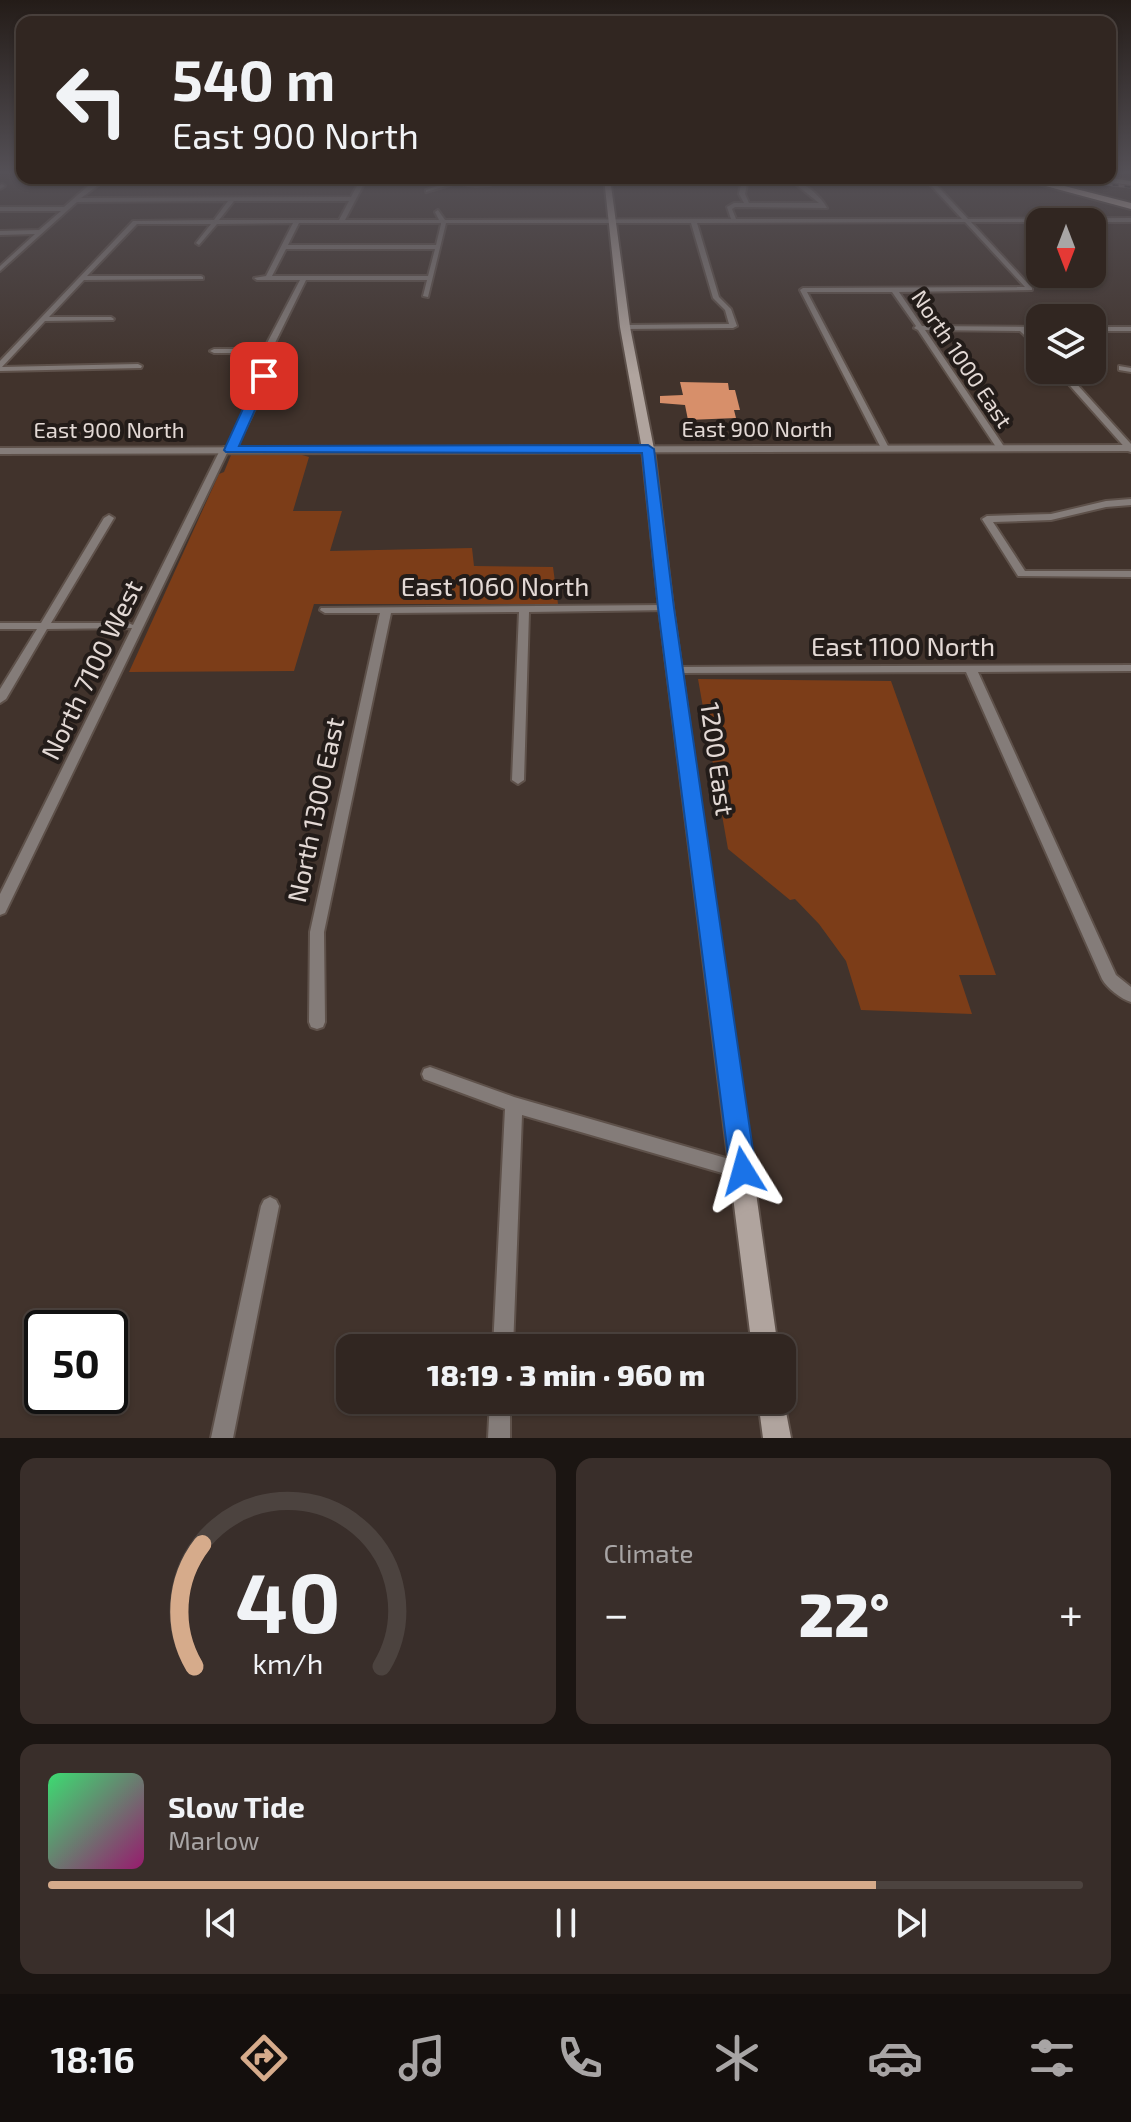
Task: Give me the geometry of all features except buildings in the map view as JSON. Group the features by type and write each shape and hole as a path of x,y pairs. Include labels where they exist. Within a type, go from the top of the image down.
{"main road":[{"name":"1200 East","path":"615,241 625,327 648,449 666,608 763,1334"},
{"path":"774,1414 777,1438"}],"street":[{"path":"2,265 29,241"},
{"path":"0,367 117,241"},
{"path":"268,278 288,241"},
{"path":"426,296 439,241"},
{"path":"625,327 733,326 728,309 716,298 699,241"},
{"path":"885,448 803,290 1030,289 985,241"},
{"path":"285,247 438,247"},
{"path":"81,278 201,278"},
{"path":"257,278 430,278"},
{"name":"North 7100 West","path":"0,909 260,390 267,351 304,278"},
{"name":"North 1000 East","path":"894,289 1001,448"},
{"path":"42,319 111,319"},
{"path":"918,328 1026,329"},
{"path":"1022,329 1026,333"},
{"path":"1106,329 1131,329"},
{"path":"214,351 267,351"},
{"path":"0,367 138,366"},
{"path":"1073,384 1131,449"},
{"name":"East 900 North","path":"0,451 1131,449"},
{"path":"1131,502 1106,504 1051,517 987,519 1022,574 1131,574"},
{"path":"0,699 109,518"},
{"name":"East 1060 North","path":"325,610 666,608"},
{"path":"518,780 524,609"},
{"name":"North 1300 East","path":"317,1022 317,932 386,610"},
{"path":"0,626 128,626"},
{"path":"970,668 1110,979 1131,996"},
{"name":"East 1100 North","path":"675,670 1131,668"},
{"path":"430,1074 514,1105 743,1171"},
{"path":"504,1334 514,1105"},
{"path":"222,1438 270,1206"},
{"path":"499,1438 500,1414"}],"shaded area":[{"path":"299,454 309,457 293,511 342,511 330,551 472,548 474,566 553,567 558,604 314,604 294,671 129,672 219,474 224,472 231,455"},
{"path":"698,679 891,681 996,975 959,975 972,1014 861,1010 846,961 819,924 795,899 790,900 728,849"}],"route":[{"path":"264,376 231,450 648,449 655,526 743,1171"}]}
